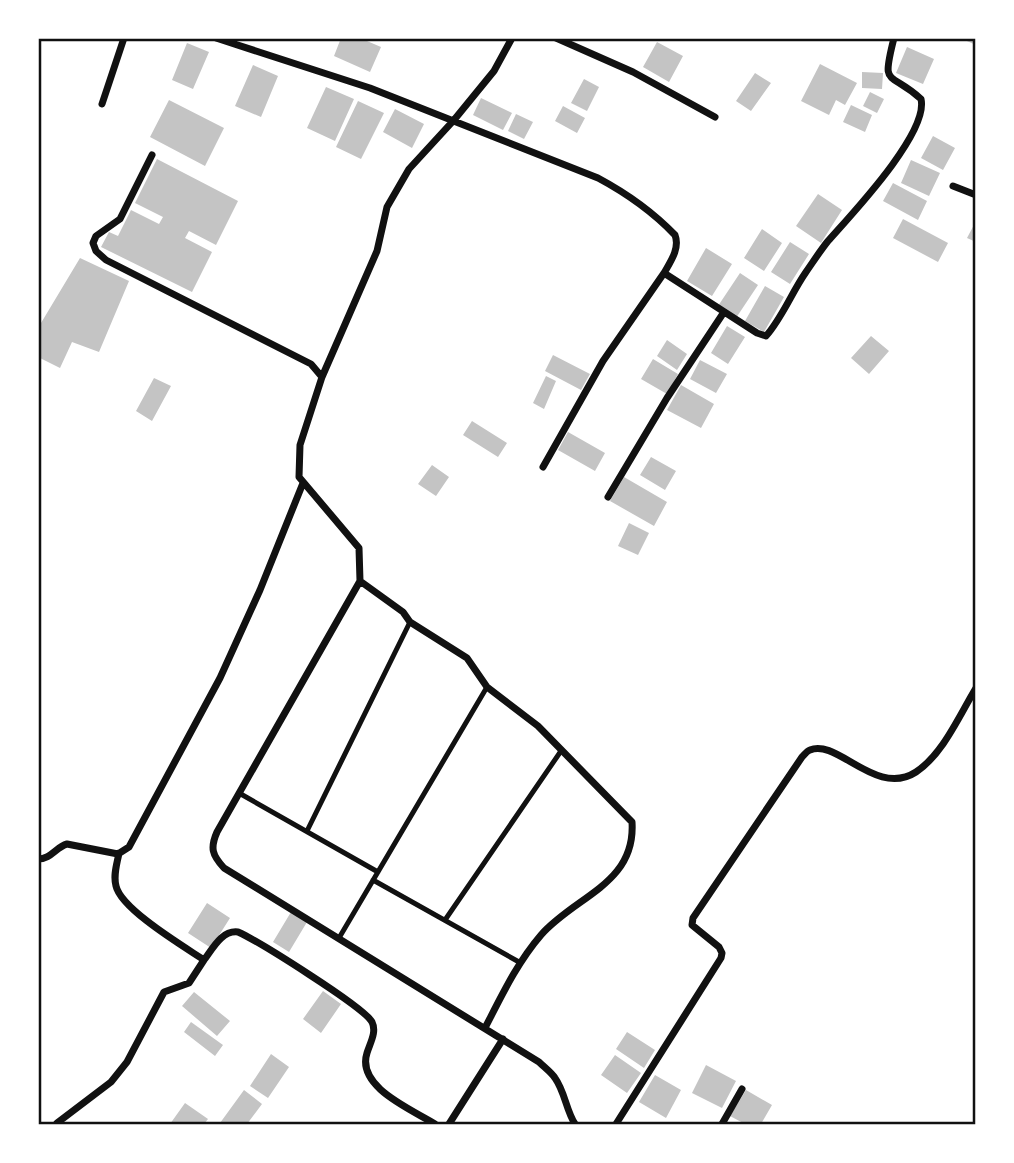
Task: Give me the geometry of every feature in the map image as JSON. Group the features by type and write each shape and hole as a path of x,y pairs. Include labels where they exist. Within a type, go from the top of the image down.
{"street":[{"path":"102,104 124,38"},
{"path":"216,38 370,88 598,178 635,200 675,234 678,242 676,250 664,273 603,361 543,467"},
{"path":"512,38 494,71 409,169 387,207 376,251 322,377 300,445 299,477 359,548 360,581 211,845 214,858 224,868 539,1062 555,1078 575,1125"},
{"path":"556,38 633,72 715,117"},
{"path":"664,273 757,333 766,336 825,245 874,190 898,158 921,113 921,99 897,83 888,73 894,38"},
{"path":"152,155 120,219 96,236 93,243 96,251 106,260 311,364 322,377"},
{"path":"953,186 975,195"},
{"path":"608,497 667,398 724,312"},
{"path":"38,859 50,856 61,846 67,845 104,853 120,853 129,847 220,678 260,590 303,483"},
{"path":"360,581 403,612 410,622 467,658 487,687 538,726 632,822 633,838 627,857 603,888 564,913 519,962 485,1028"},
{"path":"616,1125 721,958 719,947 692,925 693,918 802,757 810,750 822,749 885,779 901,780 918,771 939,750 975,688"},
{"path":"120,853 115,876 116,888 122,898 133,910 204,960"},
{"path":"57,1123 111,1082 127,1062 164,992 189,983 224,934 230,931 238,932 367,1016 373,1024 374,1032 365,1060 370,1080 382,1091 435,1125"},
{"path":"449,1125 503,1039"},
{"path":"722,1125 742,1088"}],"lane":[{"path":"306,831 410,622"},
{"path":"339,938 487,687"},
{"path":"445,920 561,751"},
{"path":"239,793 378,873"},
{"path":"373,880 519,962"}],"building":[{"path":"341,38 360,38 381,47 370,72 334,56"},
{"path":"960,38 976,38 976,45"},
{"path":"657,42 683,56 669,82 643,67"},
{"path":"187,43 209,52 193,89 172,80"},
{"path":"907,47 934,59 923,84 896,73"},
{"path":"820,64 857,83 845,105 836,100 829,115 801,101"},
{"path":"253,65 278,76 261,117 235,106"},
{"path":"862,72 883,73 882,89 862,88"},
{"path":"755,73 771,83 751,111 736,101"},
{"path":"584,79 599,87 587,111 571,103"},
{"path":"326,87 354,99 335,141 307,128"},
{"path":"870,92 884,99 877,113 863,106"},
{"path":"481,98 512,113 503,130 473,115"},
{"path":"169,100 224,128 205,166 150,137"},
{"path":"358,101 384,113 361,159 336,147"},
{"path":"851,105 872,115 865,132 843,122"},
{"path":"563,106 585,118 577,133 555,121"},
{"path":"395,109 424,124 412,148 383,132"},
{"path":"516,114 533,122 524,139 508,131"},
{"path":"933,136 955,148 943,170 921,158"},
{"path":"157,159 238,201 216,245 189,231 185,238 212,252 192,292 101,247 109,232 118,236 131,210 159,224 163,217 135,203"},
{"path":"911,160 940,173 929,196 901,183"},
{"path":"893,183 927,201 918,220 883,201"},
{"path":"818,194 842,210 821,243 796,226"},
{"path":"903,219 948,243 938,262 893,238"},
{"path":"976,221 976,242 967,238"},
{"path":"762,229 782,243 764,271 744,258"},
{"path":"790,242 809,254 790,284 771,272"},
{"path":"706,248 732,264 712,296 687,281"},
{"path":"80,258 129,281 99,352 72,342 60,368 38,357 38,328"},
{"path":"740,273 758,285 736,318 718,306"},
{"path":"765,286 784,297 764,332 745,321"},
{"path":"727,326 745,337 728,364 711,353"},
{"path":"871,336 889,351 869,374 851,358"},
{"path":"667,340 687,354 677,370 657,356"},
{"path":"553,355 590,374 581,390 545,371"},
{"path":"653,359 678,374 667,394 641,379"},
{"path":"700,360 727,374 716,393 690,379"},
{"path":"546,376 556,381 544,409 533,403"},
{"path":"154,378 171,386 152,421 136,411"},
{"path":"681,385 714,404 701,428 667,410"},
{"path":"472,421 507,443 498,457 463,435"},
{"path":"568,432 605,453 595,471 558,450"},
{"path":"651,457 676,471 665,490 640,475"},
{"path":"432,465 449,477 436,496 418,484"},
{"path":"624,477 667,502 654,526 610,501"},
{"path":"629,523 649,533 638,555 618,546"},
{"path":"207,903 230,918 211,948 188,933"},
{"path":"291,912 307,922 289,952 273,942"},
{"path":"323,991 341,1004 321,1033 303,1019"},
{"path":"194,992 230,1021 217,1036 182,1006"},
{"path":"191,1022 223,1045 215,1056 184,1032"},
{"path":"627,1032 655,1050 644,1068 616,1049"},
{"path":"271,1054 289,1067 268,1098 250,1086"},
{"path":"615,1055 641,1073 627,1093 601,1075"},
{"path":"706,1065 736,1081 722,1108 692,1093"},
{"path":"655,1075 681,1090 666,1118 639,1102"},
{"path":"244,1090 262,1104 247,1124 221,1124 220,1123"},
{"path":"746,1090 772,1105 761,1124 745,1124 730,1116"},
{"path":"185,1103 208,1119 204,1124 170,1124"}]}
